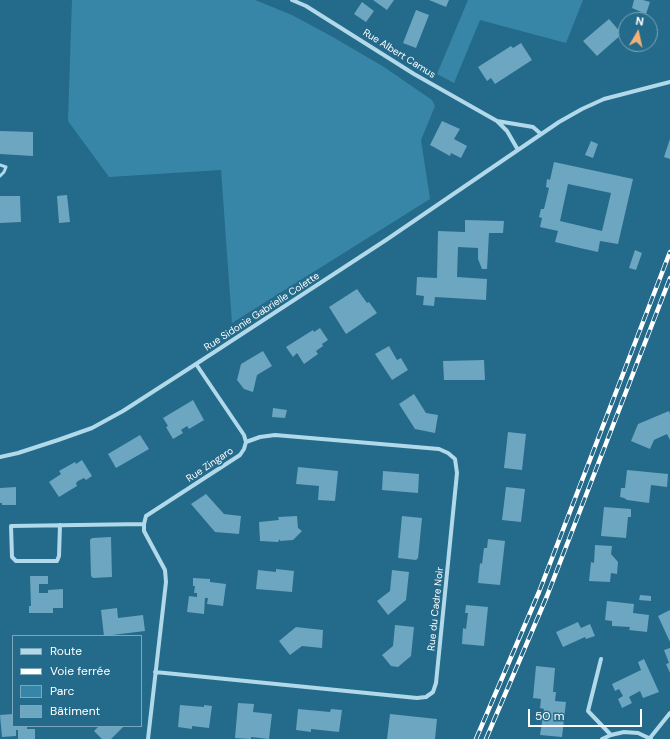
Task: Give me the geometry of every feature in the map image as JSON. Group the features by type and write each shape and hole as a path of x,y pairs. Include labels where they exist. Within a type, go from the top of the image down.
{"street":[{"name":"Rue Albert Camus","path":"292,0 306,6 414,74 497,121 507,131 518,150"},
{"path":"518,150 582,109 604,99 670,82"},
{"name":"Rue Albert Camus","path":"497,121 533,127 541,134"},
{"name":"Rue Sidonie Gabrielle Colette","path":"0,457 18,453 92,428 123,411 386,240 518,150"},
{"path":"196,364 244,436 246,442"},
{"name":"Rue du Cadre Noir","path":"155,672 417,698 426,697 433,692 436,682 457,472 455,459 448,453 439,449 275,436 260,437 246,442"},
{"name":"Rue Zingaro","path":"144,524 146,516 240,455 246,442"},
{"path":"60,525 59,556 57,561 16,561 12,557 11,526 60,525 144,524 144,531 165,570 166,582 148,739"},
{"path":"601,659 588,711 611,734"},
{"path":"602,739 611,734 624,732 638,733 651,739 670,713"}],"lane":[{"path":"0,165 6,167 0,176"}],"green space":[{"path":"72,0 255,0 292,15 331,36 384,67 432,100 435,106 421,140 430,199 232,323 221,170 109,177 68,121"},
{"path":"468,0 583,0 566,43 480,20 454,83 437,74"}],"building":[{"path":"373,0 394,0 387,10"},
{"path":"429,0 449,0 446,7"},
{"path":"634,0 650,2 647,12 641,12 632,8"},
{"path":"362,2 374,11 366,22 354,14"},
{"path":"416,10 429,15 416,48 403,43"},
{"path":"609,19 618,29 618,38 597,56 583,41"},
{"path":"521,43 532,60 495,84 491,78 487,81 478,67 511,46 513,48"},
{"path":"442,121 460,129 454,139 467,146 461,158 451,153 450,156 430,145"},
{"path":"0,131 33,132 33,156 0,154"},
{"path":"670,139 670,159 664,157"},
{"path":"591,141 598,144 593,158 585,155"},
{"path":"554,162 633,179 618,244 600,241 598,252 555,242 558,231 540,227 542,218 539,217 541,209 544,209 549,188 546,187 547,179 550,180","holes":["568,184 611,193 602,231 560,221"]},
{"path":"67,195 70,222 59,223 57,196"},
{"path":"0,196 20,196 21,222 0,223"},
{"path":"465,220 504,221 503,233 489,233 487,269 482,269 478,259 478,248 458,247 457,277 487,279 486,300 435,297 434,306 423,305 424,296 416,295 417,277 437,278 438,231 465,232"},
{"path":"635,250 642,253 636,270 629,268"},
{"path":"357,289 367,303 369,302 377,313 346,334 329,307"},
{"path":"320,328 328,340 316,351 318,354 304,364 297,353 293,357 286,347 313,330 314,332"},
{"path":"389,346 397,360 401,358 408,370 392,380 375,354"},
{"path":"263,351 272,366 257,375 253,392 244,389 237,380 241,364"},
{"path":"484,360 485,380 444,380 443,361"},
{"path":"414,394 426,413 438,415 435,433 415,429 399,404"},
{"path":"193,400 204,420 189,429 187,426 181,430 183,433 173,439 163,418"},
{"path":"273,408 287,410 285,418 272,417"},
{"path":"669,411 670,440 667,434 654,440 650,449 631,441 638,424"},
{"path":"508,432 526,434 522,470 504,468"},
{"path":"140,435 149,449 116,468 108,454"},
{"path":"82,460 92,476 86,480 84,478 78,481 76,483 77,486 59,497 49,482 61,474 59,471 75,462 76,464"},
{"path":"298,467 338,471 335,501 318,500 319,486 296,484"},
{"path":"627,470 668,474 667,487 651,485 649,503 627,500 620,497 621,488 625,488"},
{"path":"383,471 419,474 418,493 382,490"},
{"path":"16,487 16,505 2,505 2,503 0,503 0,488"},
{"path":"506,487 525,489 521,522 502,520"},
{"path":"206,494 224,514 241,516 239,534 215,532 191,504"},
{"path":"604,507 631,509 631,517 628,517 626,538 601,536"},
{"path":"297,516 298,528 302,531 293,540 280,541 280,539 278,542 260,541 259,522 279,520 278,517"},
{"path":"402,516 422,518 418,558 416,560 398,558"},
{"path":"111,537 112,577 93,578 91,576 90,540 92,538"},
{"path":"488,539 505,541 500,585 478,583 480,563 482,564 484,548 487,548"},
{"path":"595,545 612,546 611,554 618,562 617,574 611,573 610,582 589,581 591,562 594,563"},
{"path":"276,569 294,571 292,592 256,589 258,570 276,572"},
{"path":"392,570 409,572 406,600 388,615 377,601 390,591"},
{"path":"30,576 48,576 48,584 39,584 39,593 48,593 48,590 63,589 63,608 53,608 53,613 29,613 29,606 31,606"},
{"path":"193,578 210,579 210,582 226,584 223,606 207,604 208,598 205,598 204,614 187,612 189,596 197,597 197,593 194,593 195,586 193,586"},
{"path":"640,595 651,596 651,601 639,600"},
{"path":"607,601 634,604 633,613 649,615 647,632 629,630 630,627 612,626 612,621 605,620"},
{"path":"466,605 488,607 484,646 462,644 463,628 466,629 468,613 465,613"},
{"path":"117,608 118,618 143,615 145,631 104,635 101,610"},
{"path":"670,610 670,642 658,616"},
{"path":"578,622 581,628 590,624 595,636 586,639 585,637 563,647 556,632"},
{"path":"395,625 414,627 411,656 398,667 391,666 382,655 393,646"},
{"path":"296,627 323,630 322,648 302,646 290,655 279,641"},
{"path":"670,648 670,673 666,664 669,663 664,650"},
{"path":"644,659 659,692 643,698 640,691 629,697 632,703 622,708 618,699 623,696 619,689 615,691 612,684 641,670 638,662"},
{"path":"536,666 555,668 553,692 556,692 555,701 566,702 562,737 540,735 544,709 540,708 541,699 533,698"},
{"path":"238,703 254,704 253,712 272,714 269,739 251,737 251,739 235,738"},
{"path":"180,705 204,707 204,705 212,706 209,728 192,726 192,729 178,727"},
{"path":"298,709 330,712 331,709 342,710 339,732 311,729 311,732 296,730"},
{"path":"12,714 12,727 27,727 27,729 35,729 35,739 18,739 18,730 16,730 16,736 2,737 0,715"},
{"path":"390,714 437,719 435,739 387,739"},
{"path":"98,727 123,727 111,739 102,739 94,731"}],"railway":[{"path":"476,739 539,592 670,252"},
{"path":"486,739 547,596 670,278"}]}
